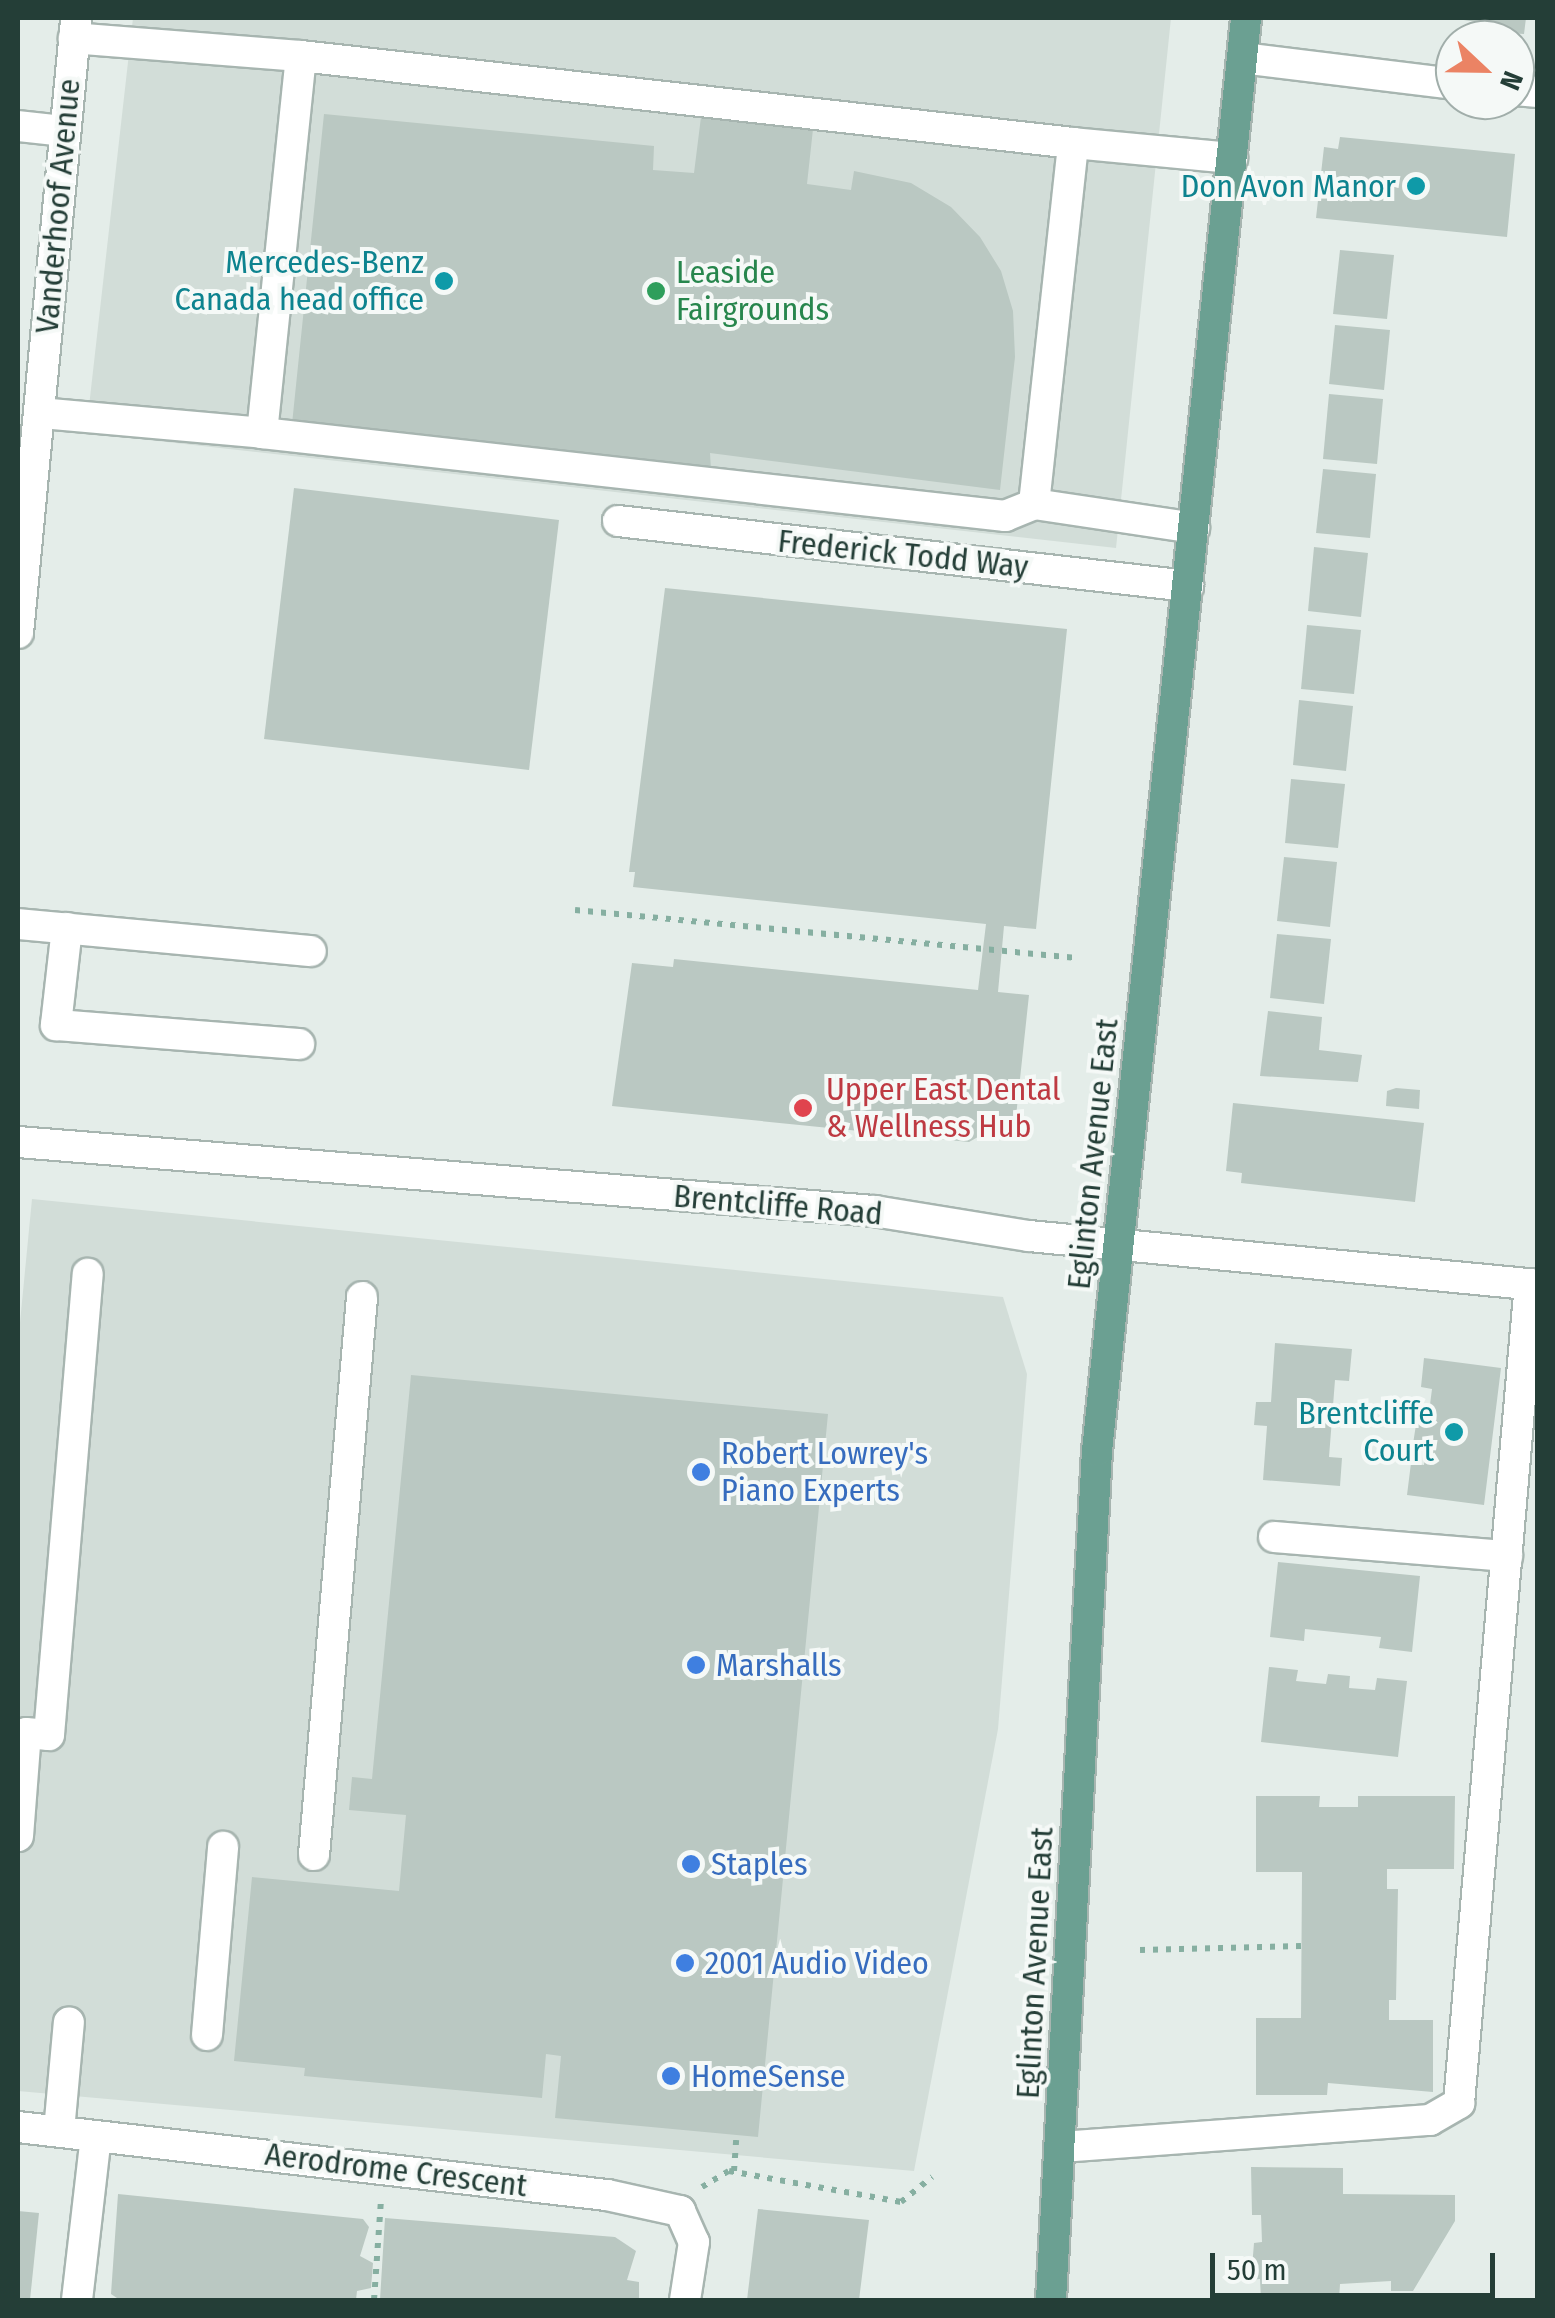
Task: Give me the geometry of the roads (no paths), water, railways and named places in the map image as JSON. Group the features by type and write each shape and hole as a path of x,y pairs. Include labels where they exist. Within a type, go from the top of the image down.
{"main road":[{"name":"Eglinton Avenue East","path":"1051,2300 1097,1451 1122,1242 1246,18"}],"street":[{"path":"75,28 1232,158"},
{"name":"Vanderhoof Avenue","path":"18,633 75,28"},
{"path":"262,433 300,56"},
{"path":"1242,58 1435,82"},
{"path":"18,126 64,131"},
{"path":"1034,504 1073,143"},
{"path":"40,412 1005,516 1034,504 1194,528"},
{"name":"Frederick Todd Way","path":"618,521 1188,586"},
{"path":"18,924 311,950"},
{"path":"67,928 56,1025 299,1044"},
{"name":"Brentcliffe Road","path":"18,1142 874,1211 1029,1236 1534,1284"},
{"path":"18,1836 21,1752 26,1733 49,1735 88,1274"},
{"path":"1060,2147 1430,2120 1460,2103 1534,1284"},
{"path":"314,1855 362,1296"},
{"path":"1274,1537 1507,1556"},
{"path":"207,2036 223,1847"},
{"path":"59,2131 69,2022"},
{"name":"Aerodrome Crescent","path":"18,2126 607,2194 680,2211 694,2242 685,2300"},
{"path":"77,2300 96,2136"}],"place":[{"name":"Don Avon Manor","path":"1416,186"},
{"name":"Mercedes-Benz Canada head office","path":"444,281"},
{"name":"Leaside Fairgrounds","path":"656,291"},
{"name":"Upper East Dental & Wellness Hub","path":"803,1108"},
{"name":"Brentcliffe Court","path":"1454,1432"},
{"name":"Robert Lowrey's Piano Experts","path":"701,1472"},
{"name":"Marshalls","path":"696,1665"},
{"name":"Staples","path":"691,1864"},
{"name":"2001 Audio Video","path":"685,1963"},
{"name":"HomeSense","path":"671,2076"}]}
